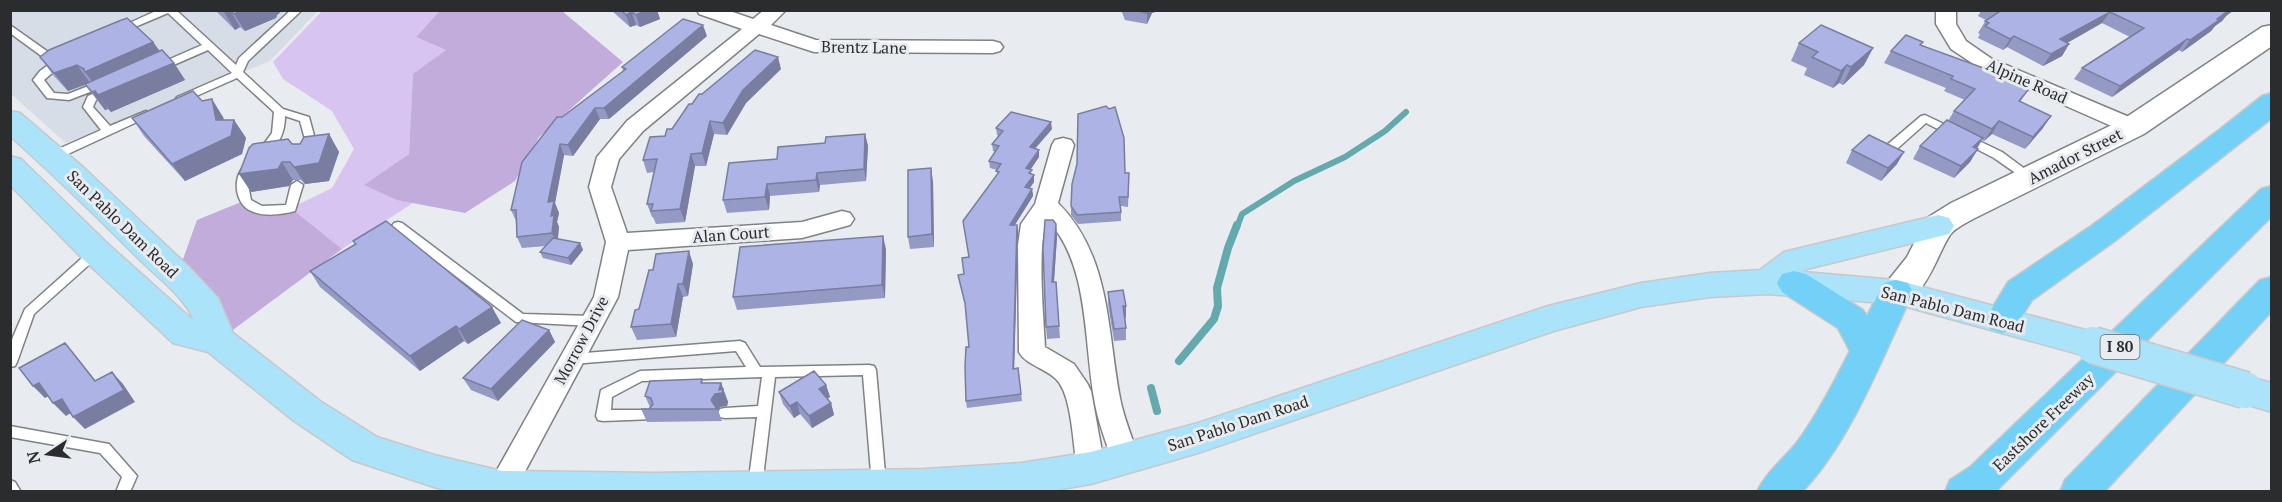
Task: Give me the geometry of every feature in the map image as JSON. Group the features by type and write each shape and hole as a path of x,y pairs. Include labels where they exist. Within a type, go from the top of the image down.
{"highway":[{"path":"2002,321 2020,291 2105,232 2230,137 2271,102"},
{"name":"Eastshore Freeway","path":"1964,492 1984,478 2092,375 2271,197"},
{"path":"1781,283 1851,319 1867,350"},
{"path":"2079,492 2271,289"},
{"path":"1776,492 1788,481 1821,438 1896,292"}],"main road":[{"name":"San Pablo Dam Road","path":"10,120 73,175 206,307 218,341"},
{"name":"San Pablo Dam Road","path":"10,166 96,252 186,334 218,341 307,411 365,449 434,471 502,487 654,489 1020,485 1109,464 1548,319 1641,295 1710,285 1781,283 1896,292 2093,345 2258,394"},
{"path":"1781,283 1796,261 1938,226"}],"street":[{"name":"Brentz Lane","path":"706,10 814,46 993,47"},
{"path":"618,242 600,187 608,157 635,126 777,10"},
{"name":"Alpine Road","path":"1946,10 1946,24 1958,45 1985,63 2133,127"},
{"name":"Amador Street","path":"1938,226 1962,211 2133,127 2271,33"},
{"path":"1063,145 1046,205 1033,224 1030,245 1032,352 1066,370 1073,380 1109,464"},
{"path":"1046,205 1057,214 1082,257 1095,305 1107,398 1109,464"},
{"name":"Alan Court","path":"618,242 802,230 842,219"},
{"path":"1896,292 1921,264 1938,226"},
{"name":"Morrow Drive","path":"502,487 606,297 618,242"}],"lane":[{"path":"110,42 113,33 169,10 279,111 305,119 311,143 307,156"},
{"path":"51,157 237,74 243,60 297,10"},
{"path":"10,28 62,61 38,80 51,96 69,97 92,88"},
{"path":"145,70 206,44"},
{"path":"108,130 88,107 88,103 101,93 123,84"},
{"path":"279,111 281,128 277,140 244,173 240,188 254,209 268,211 291,208 297,185"},
{"path":"1885,153 1925,118 1998,155 2031,178"},
{"path":"398,226 519,319 592,321"},
{"path":"10,362 29,312 96,252"},
{"path":"572,358 740,346 763,372 764,411 755,488"},
{"path":"649,415 603,416 606,394 640,376 869,370 879,486"},
{"path":"725,413 764,411"},
{"path":"10,431 104,448 130,476 123,492"},
{"path":"10,486 14,492"}],"shaded area":[{"path":"435,10 440,12 416,37 446,50 413,75 409,154 365,185 413,203 342,249 291,208 332,188 354,149 332,111 283,79 273,62 322,11"},
{"path":"11,11 318,11 270,61 66,143 11,94"},
{"path":"435,11 562,11 623,62 539,137 515,181 465,213 397,200 364,185 409,154 413,74 446,50 416,37 439,12"},
{"path":"246,200 255,209 291,208 342,249 218,341 177,276 197,220"}],"building":[{"path":"230,10 243,10 234,14"},
{"path":"621,10 647,10 636,15 632,12 626,15"},
{"path":"1996,10 2229,10 2217,19 2219,20 2190,40 2187,39 2120,86 2082,68 2144,28 2110,12 2060,39 2069,44 2051,54 2014,36 2010,39 1985,26 1989,23 1985,21 1999,12"},
{"path":"127,18 153,42 85,72 77,65 54,73 40,57 49,50"},
{"path":"683,19 703,25 604,108 595,108 568,145 560,144 548,202 554,201 551,216 554,215 552,233 517,237 516,210 511,210 522,162 557,117 562,117 626,69 622,67"},
{"path":"1821,25 1873,48 1851,67 1847,65 1841,71 1812,57 1818,52 1799,43"},
{"path":"1906,35 1923,42 1920,45 2014,79 2012,81 2028,90 2019,101 2051,116 2033,137 1999,121 1992,129 1954,111 1975,89 1951,79 1953,76 1891,51"},
{"path":"162,50 174,63 98,95 85,84"},
{"path":"755,50 778,57 743,90 723,123 710,121 702,153 691,154 680,209 651,211 653,204 647,204 657,159 643,160 650,137 665,136 667,129 672,129 689,104 692,104 699,94 702,94"},
{"path":"193,91 202,101 212,99 216,120 234,120 231,136 172,164 132,118"},
{"path":"1106,106 1109,109 1115,107 1124,138 1125,173 1129,173 1128,197 1119,197 1121,212 1077,215 1071,206 1072,184 1077,164 1078,114"},
{"path":"1011,112 1051,122 1030,147 1039,150 1026,168 1032,170 1029,173 1034,175 1025,187 1032,189 1010,225 1017,225 1013,369 1018,368 1021,394 966,401 966,347 969,347 965,303 958,275 964,274 962,258 969,257 963,221 999,172 996,171 1001,164 989,161 999,146 992,144 1003,131 996,128"},
{"path":"1947,120 1983,138 1973,147 1978,149 1961,166 1920,146"},
{"path":"329,134 319,163 294,167 290,162 282,162 278,169 239,174 249,148 253,144 288,139 292,144 300,144 304,137"},
{"path":"865,134 864,169 817,173 816,180 767,184 765,197 723,200 729,163 777,159 778,147 825,143 826,137"},
{"path":"1869,135 1904,152 1888,168 1852,150"},
{"path":"931,168 932,234 908,237 908,170"},
{"path":"1045,220 1053,220 1056,224 1052,282 1056,282 1059,326 1046,327 1043,249"},
{"path":"386,221 492,307 459,329 456,326 410,356 310,271 356,244 353,241"},
{"path":"883,236 882,285 733,297 740,247"},
{"path":"553,238 580,243 568,258 540,252"},
{"path":"689,251 683,284 678,284 671,324 631,327 635,310 639,309 649,270 653,270 656,254"},
{"path":"1123,290 1126,328 1114,329 1108,292"},
{"path":"522,320 549,330 491,389 463,378"},
{"path":"65,343 95,381 112,372 124,390 73,417 62,399 53,403 39,383 33,386 19,368"},
{"path":"814,371 826,385 819,389 831,403 809,416 797,402 790,406 779,392"},
{"path":"702,379 701,383 721,383 719,390 723,389 722,393 715,394 711,400 717,409 649,409 653,404 651,398 645,396 650,381"}],"waterway":[{"path":"1237,227 1242,214 1294,181 1345,157 1385,131 1406,112"},
{"path":"1179,361 1214,319 1218,306 1217,288 1237,225"},
{"path":"1151,388 1157,411"}]}
